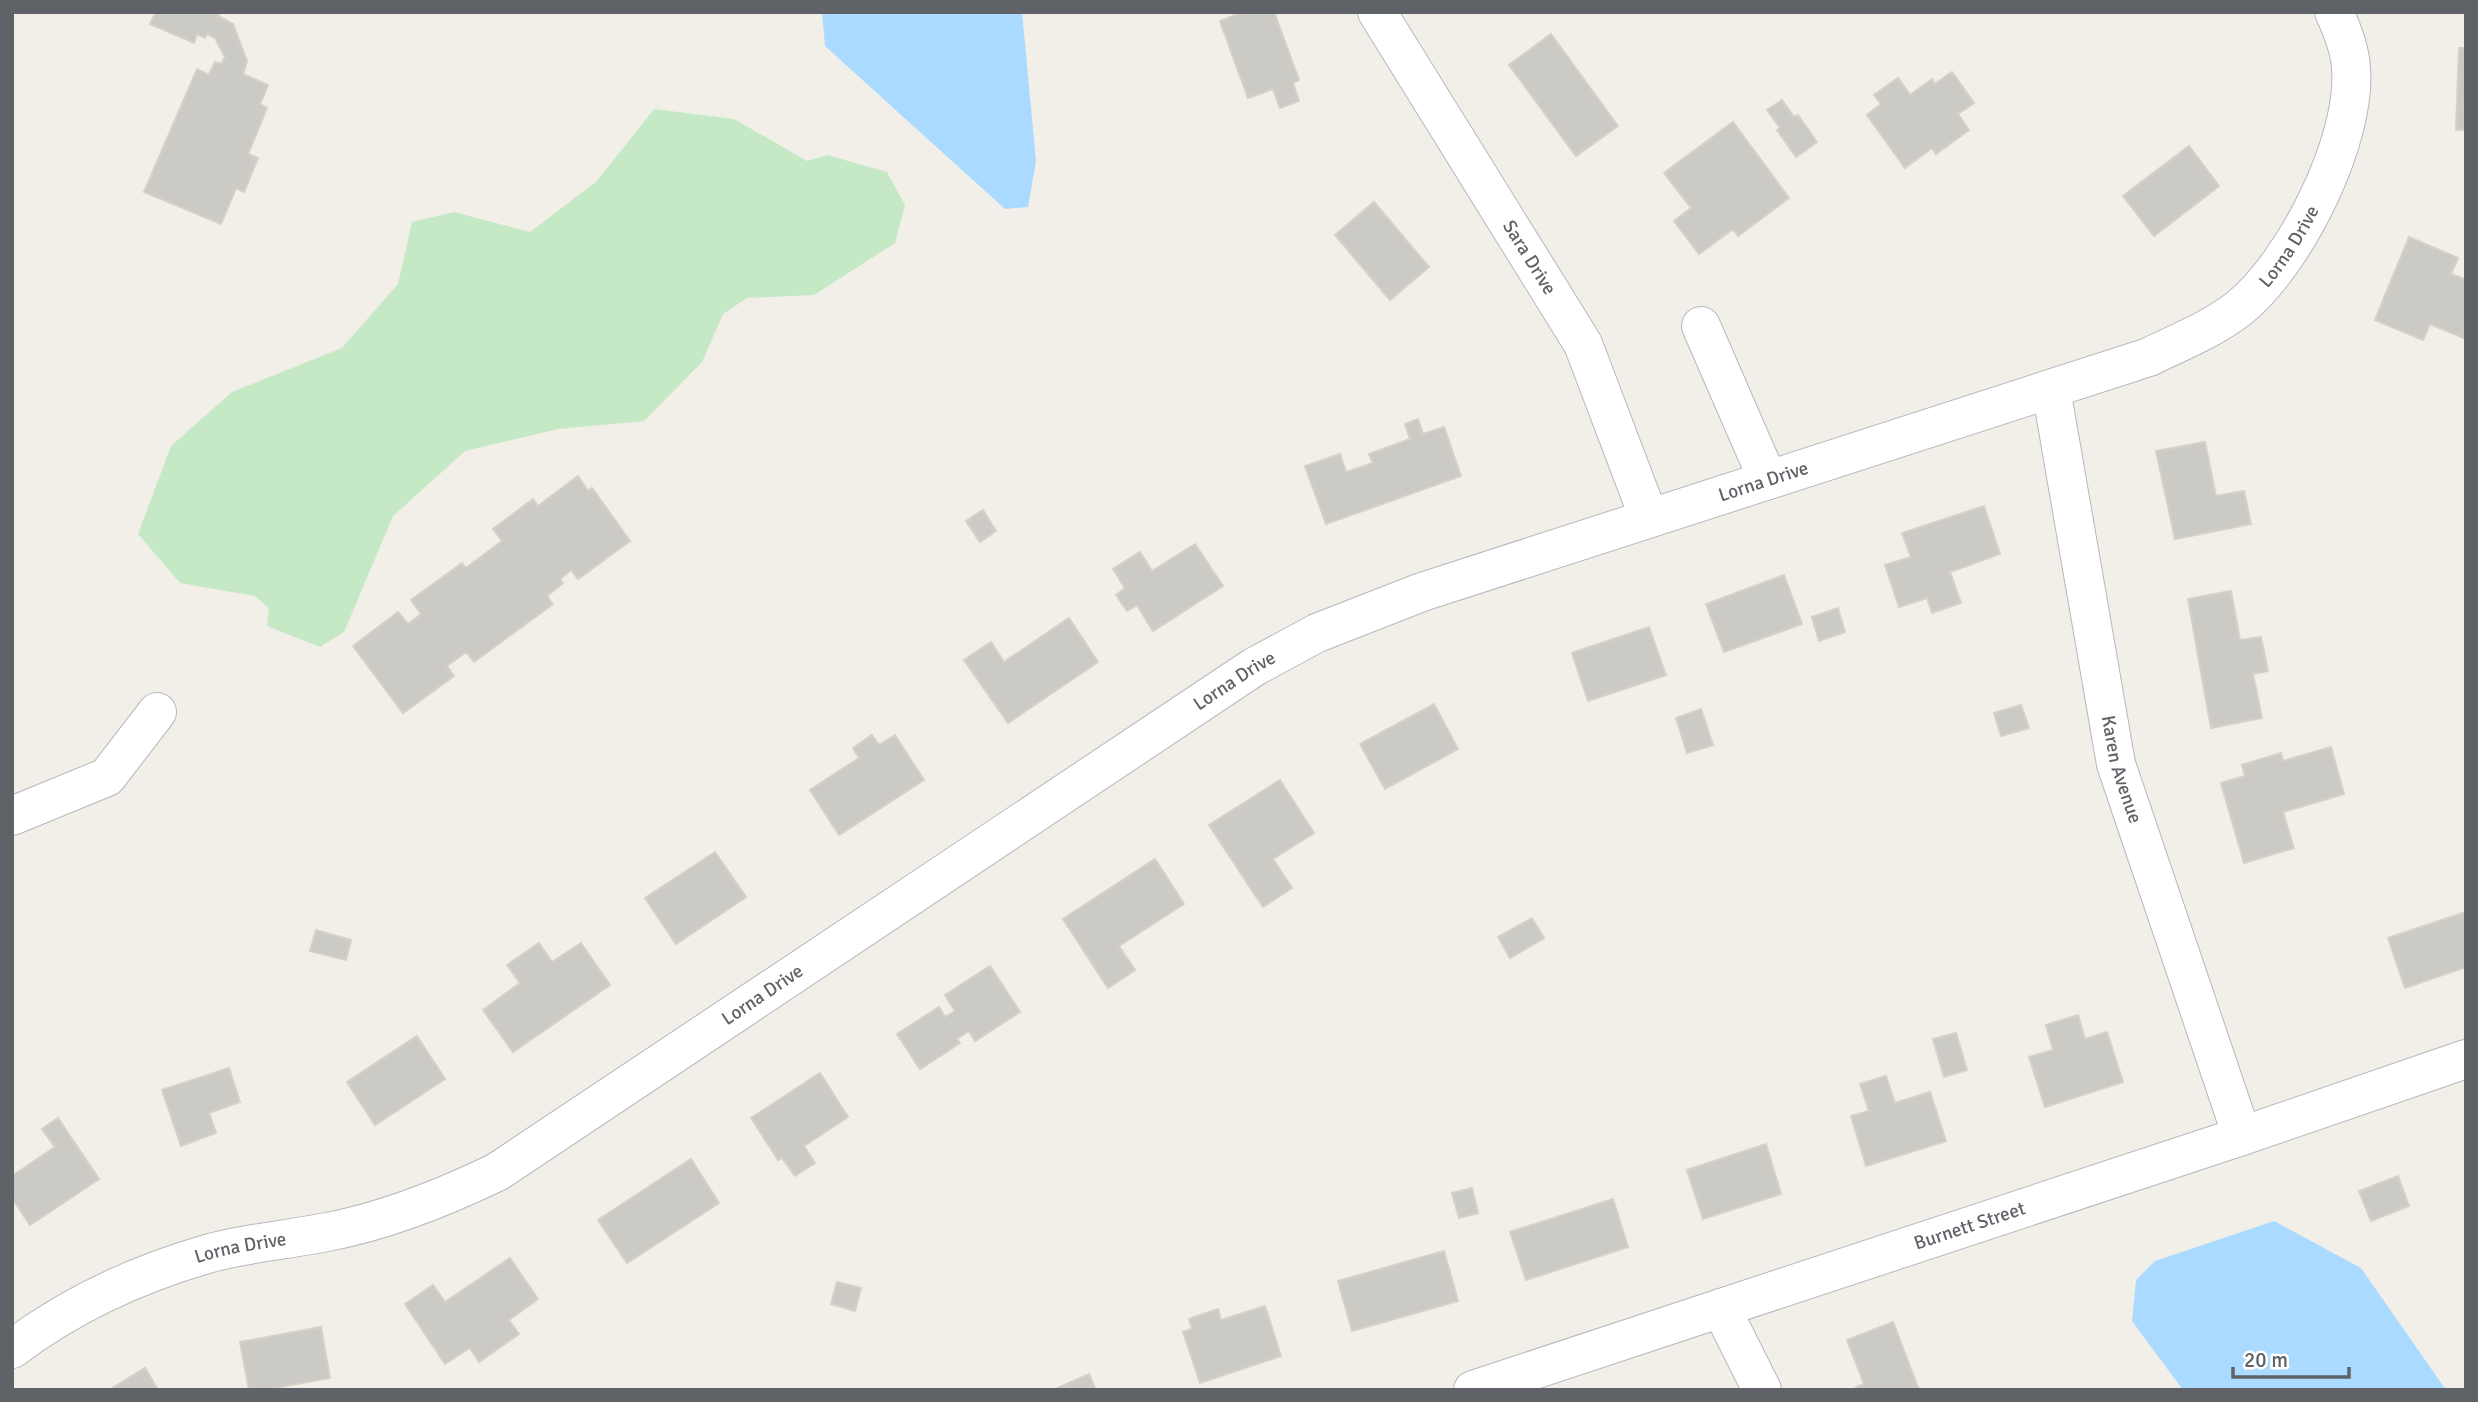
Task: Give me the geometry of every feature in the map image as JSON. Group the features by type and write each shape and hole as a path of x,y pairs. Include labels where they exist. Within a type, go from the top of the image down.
{"street":[{"name":"Sara Drive","path":"1377,12 1583,344 1649,518"},
{"name":"Lorna Drive","path":"12,1349 81,1304 208,1253 330,1232 378,1219 434,1200 496,1172 1272,656 1340,623 1395,601 2149,357 2210,327 2239,308 2260,289 2278,267 2311,215 2324,186 2344,126 2350,97 2351,68 2342,30 2334,12"},
{"path":"1701,326 1768,480"},
{"name":"Karen Avenue","path":"2051,389 2116,764 2242,1136"},
{"path":"12,816 107,777 157,712"},
{"name":"Burnett Street","path":"1473,1390 2242,1136 2466,1059"},
{"path":"1721,1308 1762,1390"}],"green space":[{"path":"654,109 734,119 807,161 827,155 887,172 905,205 895,243 814,295 747,298 723,314 702,362 644,421 558,429 465,451 393,516 344,632 320,647 267,626 269,608 255,596 180,583 138,534 171,446 232,392 342,348 398,284 412,222 454,212 530,232 597,181"}],"water":[{"path":"822,12 1022,12 1036,161 1028,207 1005,209 825,46"},
{"path":"2274,1221 2361,1268 2446,1390 2183,1390 2132,1321 2136,1280 2155,1261"}],"building":[{"path":"151,12 221,12 218,16 233,24 247,61 243,74 268,85 260,104 267,108 248,154 258,158 244,192 236,188 221,224 144,192 197,69 209,75 215,62 221,64 225,57 215,38 207,34 205,38 197,34 194,43 150,24 155,14"},
{"path":"1243,12 1274,12 1299,80 1293,83 1299,101 1280,108 1273,89 1248,98 1220,21"},
{"path":"1551,34 1618,126 1576,156 1509,65"},
{"path":"2459,48 2466,48 2466,130 2456,130"},
{"path":"1952,72 1974,103 1958,114 1969,130 1936,154 1932,148 1905,168 1867,115 1881,104 1874,95 1898,78 1910,95 1932,79 1935,84"},
{"path":"1782,100 1794,117 1798,115 1817,142 1796,157 1767,110"},
{"path":"1733,122 1789,198 1738,236 1733,229 1699,254 1674,221 1691,208 1664,173"},
{"path":"2189,146 2219,186 2154,236 2123,196"},
{"path":"1374,202 1429,267 1390,300 1335,235"},
{"path":"2409,237 2458,258 2451,274 2466,280 2466,339 2430,324 2423,340 2375,320"},
{"path":"1418,419 1423,434 1444,427 1461,476 1326,524 1305,466 1340,454 1346,472 1373,463 1369,454 1410,439 1405,424"},
{"path":"2205,442 2216,496 2244,491 2251,524 2175,539 2156,451"},
{"path":"578,476 588,491 592,488 630,541 578,579 571,570 560,579 563,583 547,596 553,604 474,662 466,652 447,666 454,676 403,713 353,646 398,612 408,624 421,614 411,600 462,563 466,568 502,541 493,529 533,499 538,506"},
{"path":"1984,506 2000,554 1950,572 1961,603 1932,613 1927,598 1899,607 1885,565 1911,557 1902,533"},
{"path":"983,510 996,531 980,542 966,521"},
{"path":"1195,544 1223,586 1153,631 1137,605 1127,611 1116,595 1125,588 1113,569 1140,552 1152,571"},
{"path":"1784,575 1802,624 1724,652 1706,604"},
{"path":"2231,591 2240,640 2261,637 2268,671 2253,674 2262,718 2211,728 2188,599"},
{"path":"1838,608 1845,632 1819,641 1812,617"},
{"path":"1069,618 1098,662 1008,723 964,660 991,642 1004,662"},
{"path":"1649,627 1666,675 1588,701 1572,653"},
{"path":"1434,704 1458,749 1385,789 1360,744"},
{"path":"2021,705 2029,728 2001,736 1994,713"},
{"path":"1701,709 1713,745 1687,753 1676,718"},
{"path":"872,735 879,745 895,735 924,780 839,835 810,790 859,758 853,748"},
{"path":"2331,747 2344,794 2283,812 2294,848 2244,863 2221,783 2245,776 2242,765 2281,753 2283,761"},
{"path":"1280,780 1314,833 1273,859 1292,888 1263,907 1209,825"},
{"path":"715,852 746,897 676,944 645,898"},
{"path":"1155,859 1184,904 1119,946 1135,970 1108,988 1063,919"},
{"path":"2466,912 2466,967 2405,988 2388,938"},
{"path":"1532,918 1544,938 1510,958 1498,937"},
{"path":"316,930 351,940 346,960 310,951"},
{"path":"539,943 552,962 581,943 610,985 513,1052 483,1010 520,983 507,965"},
{"path":"990,966 1020,1012 975,1041 969,1031 957,1039 960,1043 920,1069 897,1034 939,1007 945,1017 955,1011 945,995"},
{"path":"2078,1015 2085,1039 2107,1032 2123,1082 2045,1107 2029,1057 2053,1050 2046,1025"},
{"path":"1956,1033 1967,1070 1944,1077 1933,1039"},
{"path":"417,1036 445,1079 375,1125 347,1082"},
{"path":"229,1068 240,1102 209,1113 216,1133 181,1146 162,1090"},
{"path":"820,1073 848,1117 804,1146 815,1163 795,1176 782,1158 778,1160 751,1118"},
{"path":"1886,1076 1895,1103 1930,1092 1946,1141 1866,1166 1851,1116 1869,1111 1860,1084"},
{"path":"58,1118 99,1179 30,1225 12,1198 12,1176 55,1147 42,1129"},
{"path":"1766,1144 1781,1194 1703,1219 1687,1170"},
{"path":"691,1159 719,1203 627,1263 598,1220"},
{"path":"2398,1176 2409,1206 2371,1221 2359,1191"},
{"path":"1472,1188 1478,1213 1459,1218 1452,1193"},
{"path":"1613,1199 1628,1247 1526,1280 1510,1232"},
{"path":"1444,1251 1458,1301 1352,1331 1338,1281"},
{"path":"510,1258 538,1299 509,1320 519,1334 479,1362 470,1348 445,1364 405,1304 433,1285 445,1302"},
{"path":"837,1282 861,1288 855,1311 831,1304"},
{"path":"1265,1306 1281,1356 1200,1383 1183,1332 1192,1329 1189,1319 1218,1309 1221,1320"},
{"path":"1893,1322 1919,1390 1857,1390 1856,1387 1864,1384 1847,1340"},
{"path":"321,1327 330,1378 264,1390 249,1390 240,1342"},
{"path":"145,1368 158,1390 109,1390"},
{"path":"1089,1374 1096,1390 1053,1390"}]}
